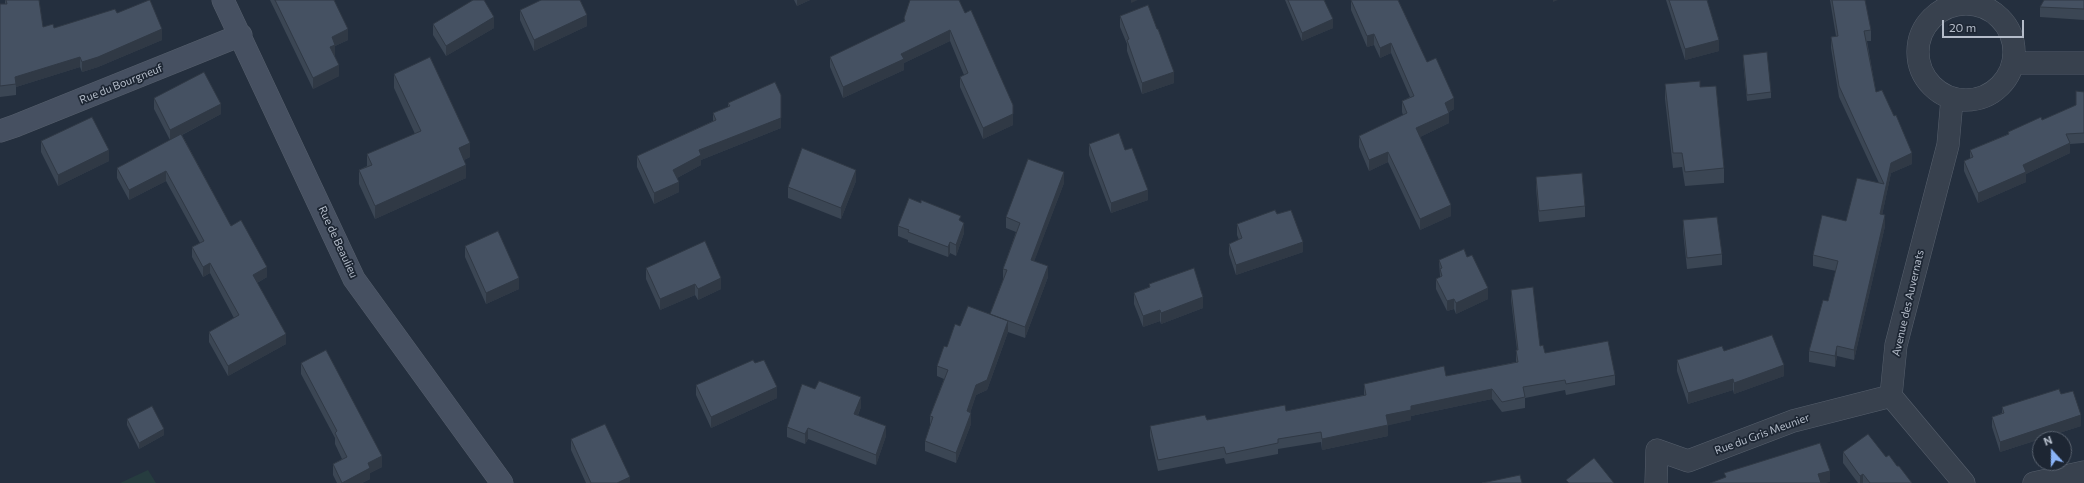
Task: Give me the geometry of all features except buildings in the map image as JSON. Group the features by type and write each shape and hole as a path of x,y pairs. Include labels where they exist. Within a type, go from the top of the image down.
{"street":[{"name":"Rue de Beaulieu","path":"223,0 241,35 354,279 502,483"},
{"path":"1974,4 1989,9 2002,19 2011,32 2015,47 2014,62 2008,78 1998,89 1984,98 1968,101 1952,99 1938,91 1930,84 1919,65 1918,49 1922,32 1941,5 1974,4"},
{"name":"Rue du Bourgneuf","path":"0,131 22,124 241,35"},
{"path":"2014,62 2084,63"},
{"name":"Avenue des Auvernats","path":"1891,396 1896,345 1948,145 1952,99"},
{"path":"1891,396 1964,483"},
{"name":"Rue du Gris Meunier","path":"1656,483 1658,450 1688,461 1793,421 1891,396"},
{"path":"2034,483 2084,472"}],"green space":[{"path":"148,470 156,483 120,483"}]}
